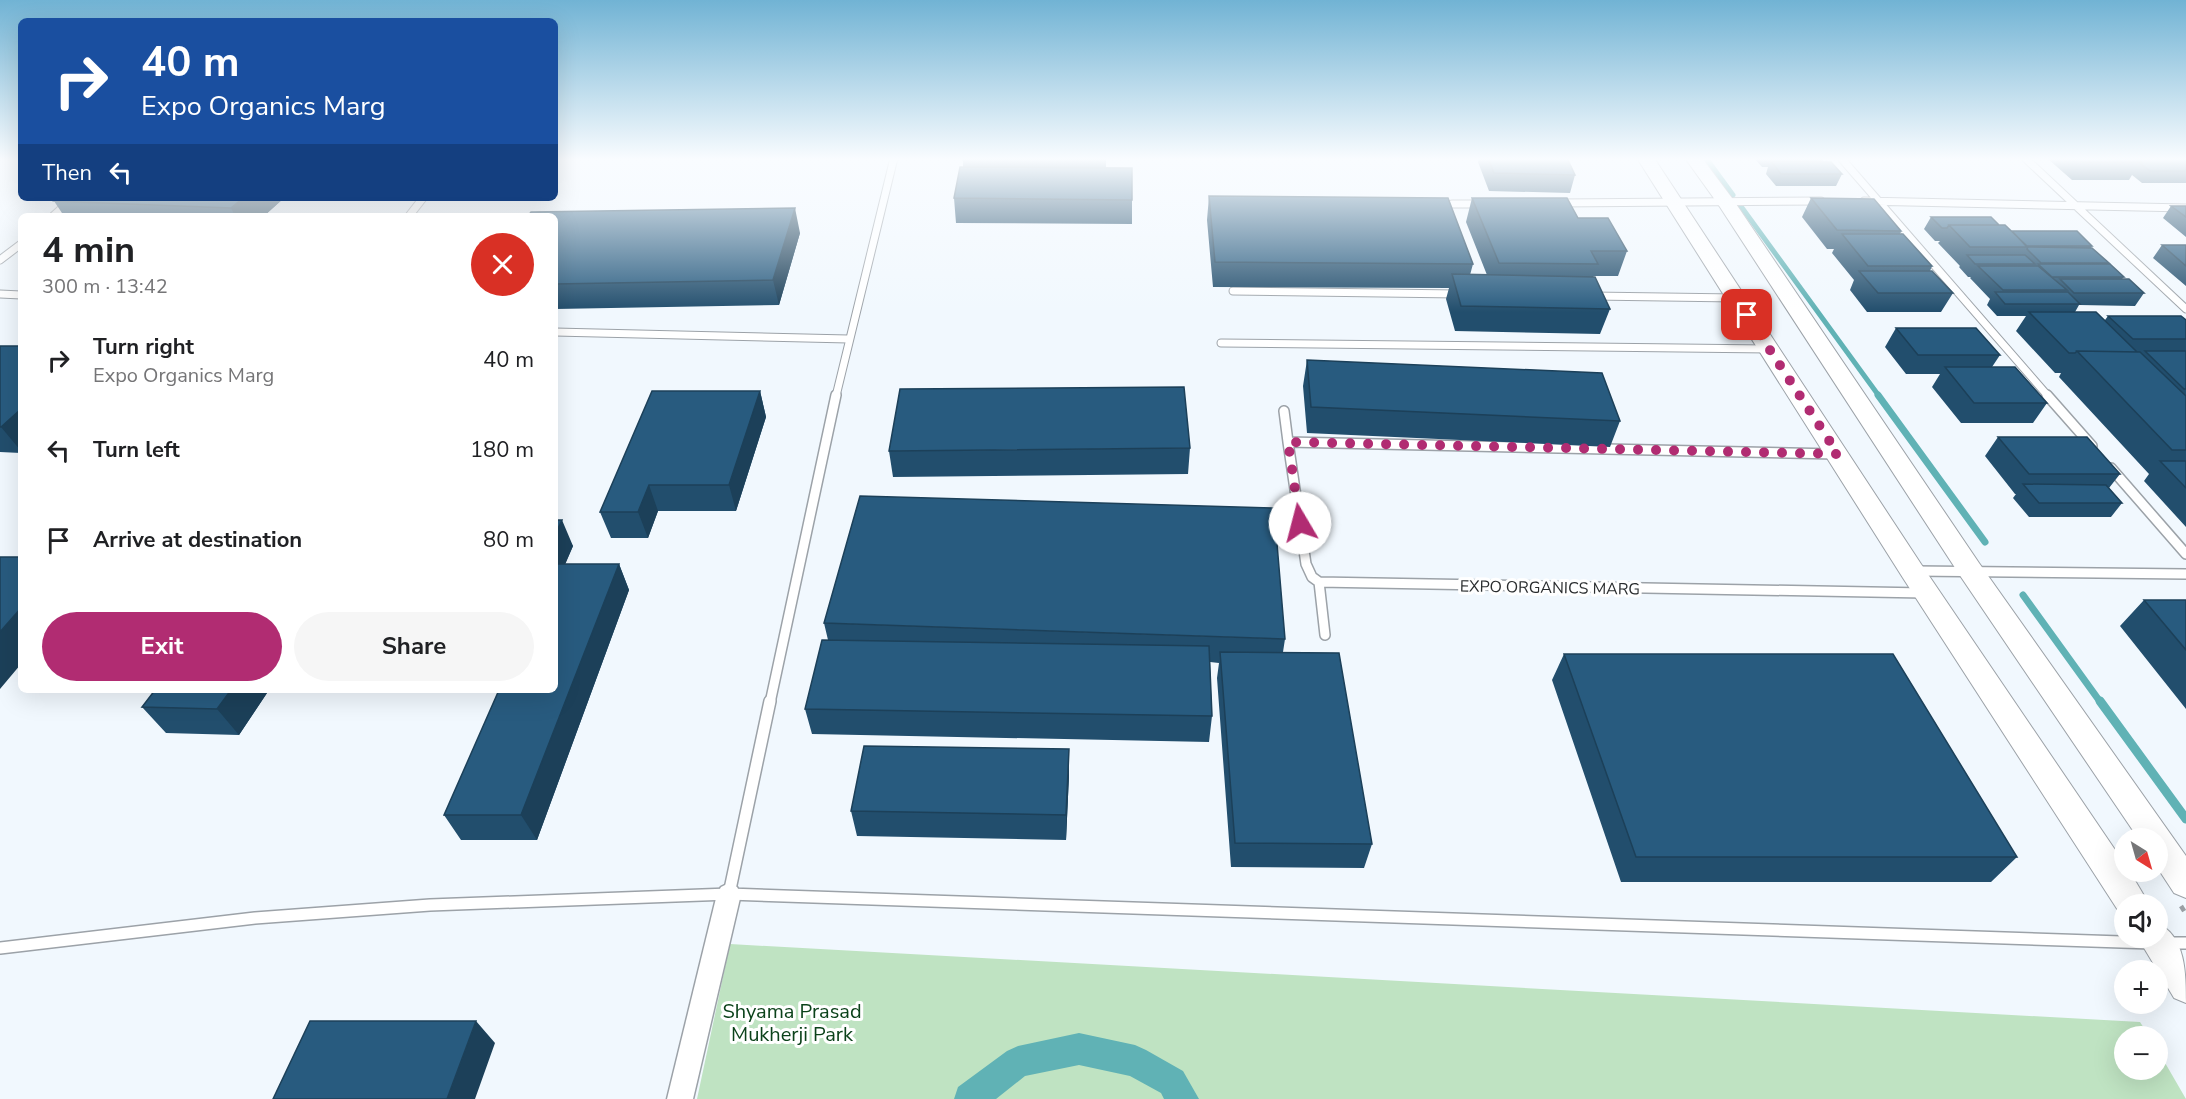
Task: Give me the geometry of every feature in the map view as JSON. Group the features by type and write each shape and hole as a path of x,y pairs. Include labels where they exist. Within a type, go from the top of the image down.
{"street":[{"path":"1678,209 1927,593 2126,894"},
{"path":"1731,209 1970,570 2148,828"},
{"path":"2168,857 2186,883"},
{"path":"680,1099 729,894"},
{"path":"2168,943 2186,986"}],"lane":[{"path":"729,894 848,339 881,209"},
{"path":"1887,209 2100,454"},
{"path":"2081,209 2185,307"},
{"path":"0,260 18,245"},
{"path":"1233,291 1468,294"},
{"path":"0,294 18,295"},
{"path":"1586,296 1736,298"},
{"path":"558,332 848,339"},
{"path":"1221,343 1769,349"},
{"path":"1284,411 1306,564 1312,577 1319,582 1324,635"},
{"path":"1288,442 1838,454"},
{"path":"2108,464 2186,554"},
{"path":"1912,570 2186,574"},
{"name":"EXPO ORGANICS MARG","path":"1319,582 1927,593"},
{"path":"0,948 278,916 430,905 729,894 2114,939"}],"green space":[{"name":"Shyama Prasad Mukherji Park","path":"730,944 2140,1022 2143,1026 2114,1026 2114,1080 2168,1080 2168,1068 2186,1099 697,1099"}],"building":[{"path":"795,209 773,280 558,284 558,213 531,212"},
{"path":"1210,209 1452,209 1473,264 1215,262"},
{"path":"1477,209 1573,209 1578,218 1608,218 1627,251 1591,251 1598,264 1499,263"},
{"path":"1820,209 1883,209 1901,231 1837,230"},
{"path":"2175,209 2186,209 2186,217"},
{"path":"1931,217 1991,217 1999,225 1949,225 1947,228 1942,228"},
{"path":"1949,225 2005,225 2028,247 1970,247"},
{"path":"2012,231 2077,231 2092,246 2026,246"},
{"path":"1842,234 1903,234 1932,266 1868,266"},
{"path":"2162,245 2186,245 2186,266"},
{"path":"2028,247 2092,248 2109,263 2041,263 2027,249"},
{"path":"1967,255 2025,255 2035,264 1975,264"},
{"path":"2038,264 2110,264 2124,277 2052,277"},
{"path":"1978,266 2038,266 2067,290 2003,290"},
{"path":"1859,271 1932,271 1953,293 1878,293"},
{"path":"1452,274 1595,277 1610,309 1461,306"},
{"path":"2060,279 2129,279 2144,293 2074,293"},
{"path":"1995,292 2068,292 2080,304 2005,304"},
{"path":"2029,312 2096,312 2137,352 2077,351 2069,353"},
{"path":"2108,316 2181,316 2186,320 2186,339 2133,339"},
{"path":"1896,328 1976,328 2000,355 1918,355"},
{"path":"0,346 18,346 18,412 0,427"},
{"path":"2077,351 2140,352 2186,396 2186,450 2172,450"},
{"path":"2145,351 2186,351 2186,389 2184,389"},
{"path":"1307,360 1602,373 1620,421 1311,407"},
{"path":"1945,367 2015,367 2047,403 1974,403"},
{"path":"1184,387 1190,448 889,451 900,389"},
{"path":"652,391 760,391 729,485 649,485 638,512 600,512"},
{"path":"1998,437 2087,437 2120,474 2029,474"},
{"path":"2160,461 2186,461 2186,488"},
{"path":"2023,484 2106,485 2122,503 2039,503"},
{"path":"860,496 1274,508 1285,639 824,623"},
{"path":"0,557 18,557 18,611 0,632"},
{"path":"558,564 619,564 521,815 444,815 498,693 558,693"},
{"path":"2144,600 2186,600 2186,650"},
{"path":"822,640 1209,646 1212,716 805,709"},
{"path":"1220,652 1339,653 1372,844 1235,843"},
{"path":"1564,654 1893,654 2017,857 1636,857"},
{"path":"153,693 229,693 217,709 142,707"},
{"path":"864,746 1069,749 1066,815 851,811"},
{"path":"310,1021 476,1021 447,1099 273,1099"}],"waterway":[{"path":"1743,209 1879,396"},
{"path":"1878,395 1985,542"},
{"path":"2023,595 2101,703"},
{"path":"2100,701 2186,819"},
{"path":"970,1099 1018,1062 1079,1049 1135,1061 1172,1082 1183,1099"}],"route":[{"path":"1300,523 1288,442 1838,454 1747,315"}]}
